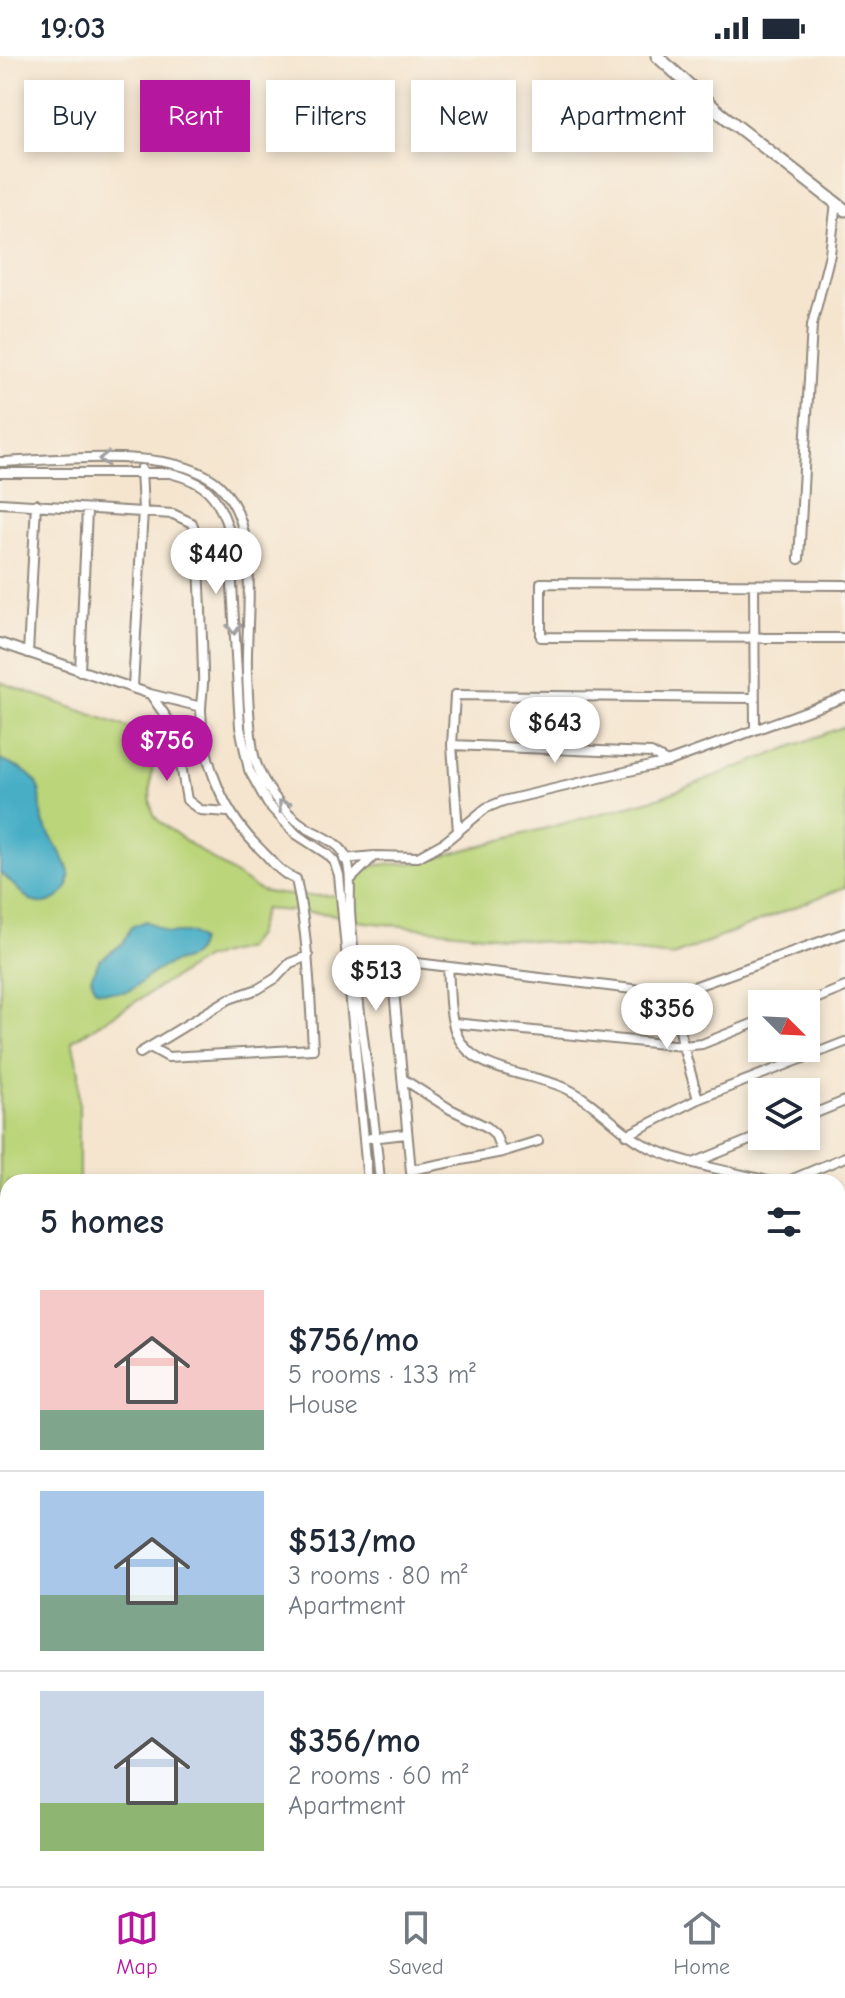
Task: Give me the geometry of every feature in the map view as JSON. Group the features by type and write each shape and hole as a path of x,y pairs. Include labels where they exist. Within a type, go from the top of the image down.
{"main road":[{"path":"657,56 720,113 840,206"}],"street":[{"path":"799,559 812,325 840,206"},
{"path":"133,687 143,510 139,459"},
{"path":"0,462 139,459 175,463 196,471 218,485 233,503 244,530 249,587 247,671 253,753 263,779 284,808 304,826 336,845 346,858 357,991 379,1174"},
{"path":"0,473 170,473 193,479 210,492 222,509 229,531 240,727 249,770 263,796 282,820 296,834 327,854 334,861 339,875 367,1174"},
{"path":"0,503 143,510 186,518 196,527 204,680 202,731 213,774 228,812 252,842 287,876 296,879 308,956 313,1049 168,1057 150,1047"},
{"path":"28,653 36,504"},
{"path":"80,671 87,509"},
{"path":"845,585 541,583 541,637 845,638"},
{"path":"754,585 755,729"},
{"path":"0,643 150,694 201,707"},
{"path":"150,694 176,736 187,800 200,810 228,812"},
{"path":"458,832 452,745 455,695 754,698"},
{"path":"334,861 374,856 418,857 445,842 486,808 503,801 667,762 845,697"},
{"path":"452,745 651,753 667,762"},
{"path":"350,880 374,856"},
{"path":"411,1174 392,969 400,961 674,994 845,933"},
{"path":"140,1053 229,999 258,989 276,978 290,963 308,956"},
{"path":"448,967 454,1023 459,1040 478,1057 504,1070 564,1087 590,1102 627,1135 654,1150 742,1174"},
{"path":"820,997 845,987"},
{"path":"674,994 683,1046 698,1099"},
{"path":"454,1023 683,1046 702,1044 748,1026"},
{"path":"627,1135 698,1099 845,1042"},
{"path":"403,1079 450,1109 487,1127 495,1134 502,1152"},
{"path":"820,1111 845,1101"},
{"path":"365,1139 406,1134"},
{"path":"411,1170 502,1152 538,1141"},
{"path":"696,1162 748,1141"},
{"path":"805,1174 845,1157"}],"green space":[{"path":"0,682 147,734 153,760 150,794 156,818 256,888 296,896 354,894 360,871 376,865 416,863 658,798 845,726 845,887 673,956 357,921 331,914 264,909 256,935 246,948 206,958 72,1041 79,1072 79,1174 0,1174"}],"water":[{"path":"0,760 24,771 36,782 45,827 67,867 67,887 50,902 33,901 0,873"},
{"path":"146,921 168,933 191,933 200,940 195,953 152,973 128,991 96,990 91,978 99,961 123,943 131,927"}]}
